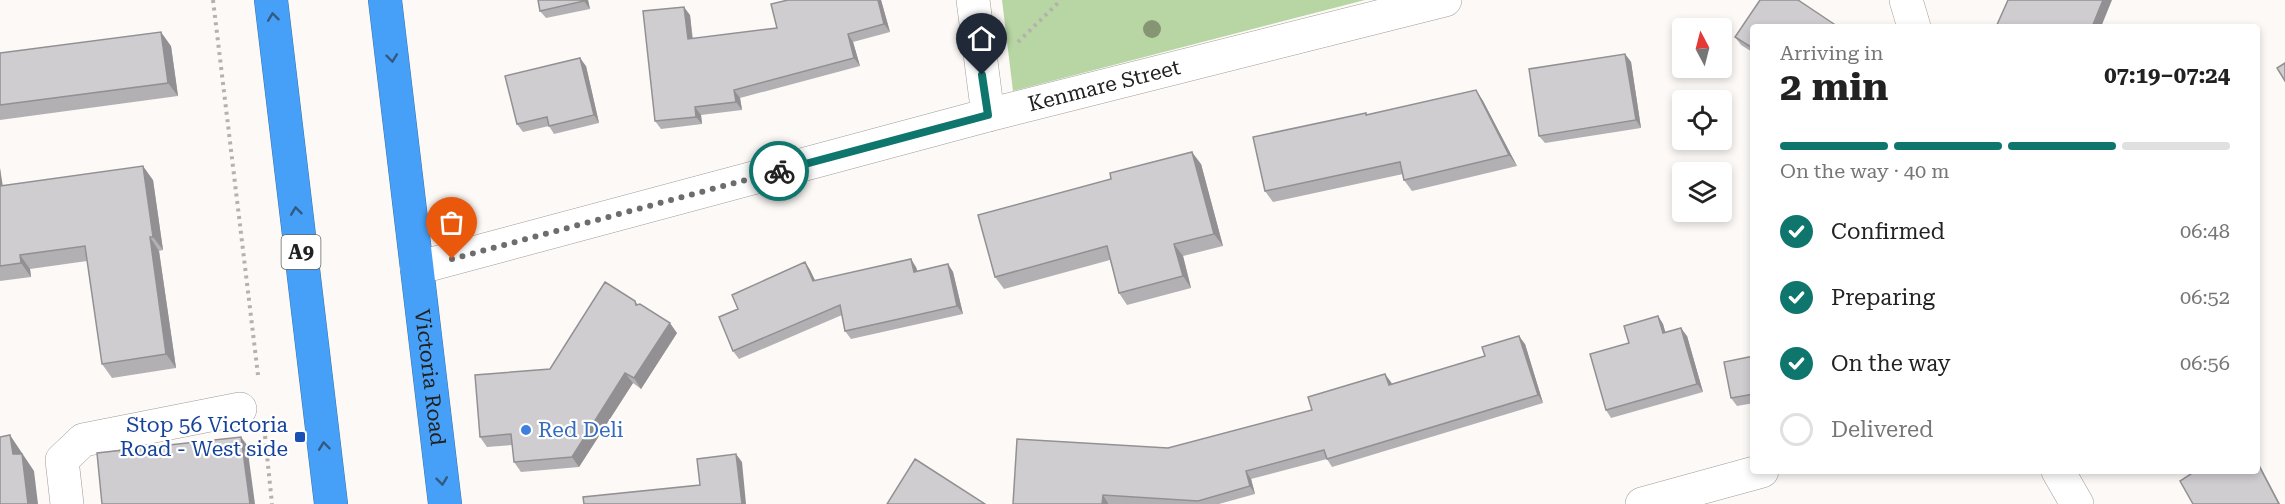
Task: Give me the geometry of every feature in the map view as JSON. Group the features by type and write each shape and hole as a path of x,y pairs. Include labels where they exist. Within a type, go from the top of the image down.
{"highway":[{"name":"A9","path":"271,0 331,504"},
{"name":"Victoria Road","path":"385,0 445,504"}],"street":[{"path":"973,0 988,115"},
{"name":"Kenmare Street","path":"417,268 988,115 1445,0"},
{"path":"1906,0 1913,24"},
{"path":"67,504 62,460 83,440 252,418"},
{"path":"1642,504 1751,474"},
{"path":"2060,474 2077,504"}],"path":[{"path":"213,0 259,382"},
{"path":"982,75 1061,0"},
{"path":"252,418 273,504"}],"green space":[{"path":"1002,0 1365,0 1013,91"}],"building":[{"path":"538,0 584,0 584,1 540,11"},
{"path":"788,0 878,0 884,24 848,34 854,58 734,90 736,102 695,107 696,117 655,121 643,11 684,7 688,39 777,28 771,4"},
{"path":"1760,0 1798,0 1834,24 1750,24 1750,46 1735,37"},
{"path":"2008,0 2103,0 2093,24 1997,24"},
{"path":"161,32 168,83 0,105 0,53"},
{"path":"1625,54 1636,120 1539,136 1529,69"},
{"path":"580,58 594,115 549,126 547,117 517,124 505,76"},
{"path":"2285,63 2285,81 2277,68"},
{"path":"1476,90 1509,155 1404,180 1400,162 1265,191 1253,137"},
{"path":"1192,152 1214,234 1174,244 1183,276 1119,293 1107,246 995,277 978,215 1111,179 1110,173"},
{"path":"143,166 166,354 102,364 85,246 20,255 21,263 0,266 0,186"},
{"path":"911,259 914,272 948,264 957,306 845,331 840,305 733,351 719,317 738,309 732,295 805,262 813,281"},
{"path":"605,282 635,301 636,305 640,304 670,323 634,378 625,373 572,457 514,462 511,434 480,437 475,375 550,369"},
{"path":"1658,316 1663,333 1681,328 1697,384 1606,410 1590,354 1629,343 1624,326"},
{"path":"1519,336 1538,395 1327,459 1324,450 1246,471 1250,486 1198,501 1103,495 1102,504 1013,504 1017,439 1168,448 1312,410 1308,397 1385,374 1389,385 1485,356 1482,347"},
{"path":"1750,357 1750,395 1731,398 1724,362"},
{"path":"10,435 13,454 22,454 28,504 0,504 0,437"},
{"path":"241,437 250,504 102,504 97,453"},
{"path":"736,454 742,504 584,504 583,497 700,485 697,459"},
{"path":"915,459 985,504 887,504"},
{"path":"2260,468 2279,504 2193,504 2180,481 2191,474 2260,474"}],"way so far":[{"path":"452,259 779,171"}],"place":[{"name":"Red Deli","path":"526,430"},
{"name":"Stop 56 Victoria Road - West side","path":"300,437"}],"route":[{"path":"779,171 988,115 982,75"}]}
